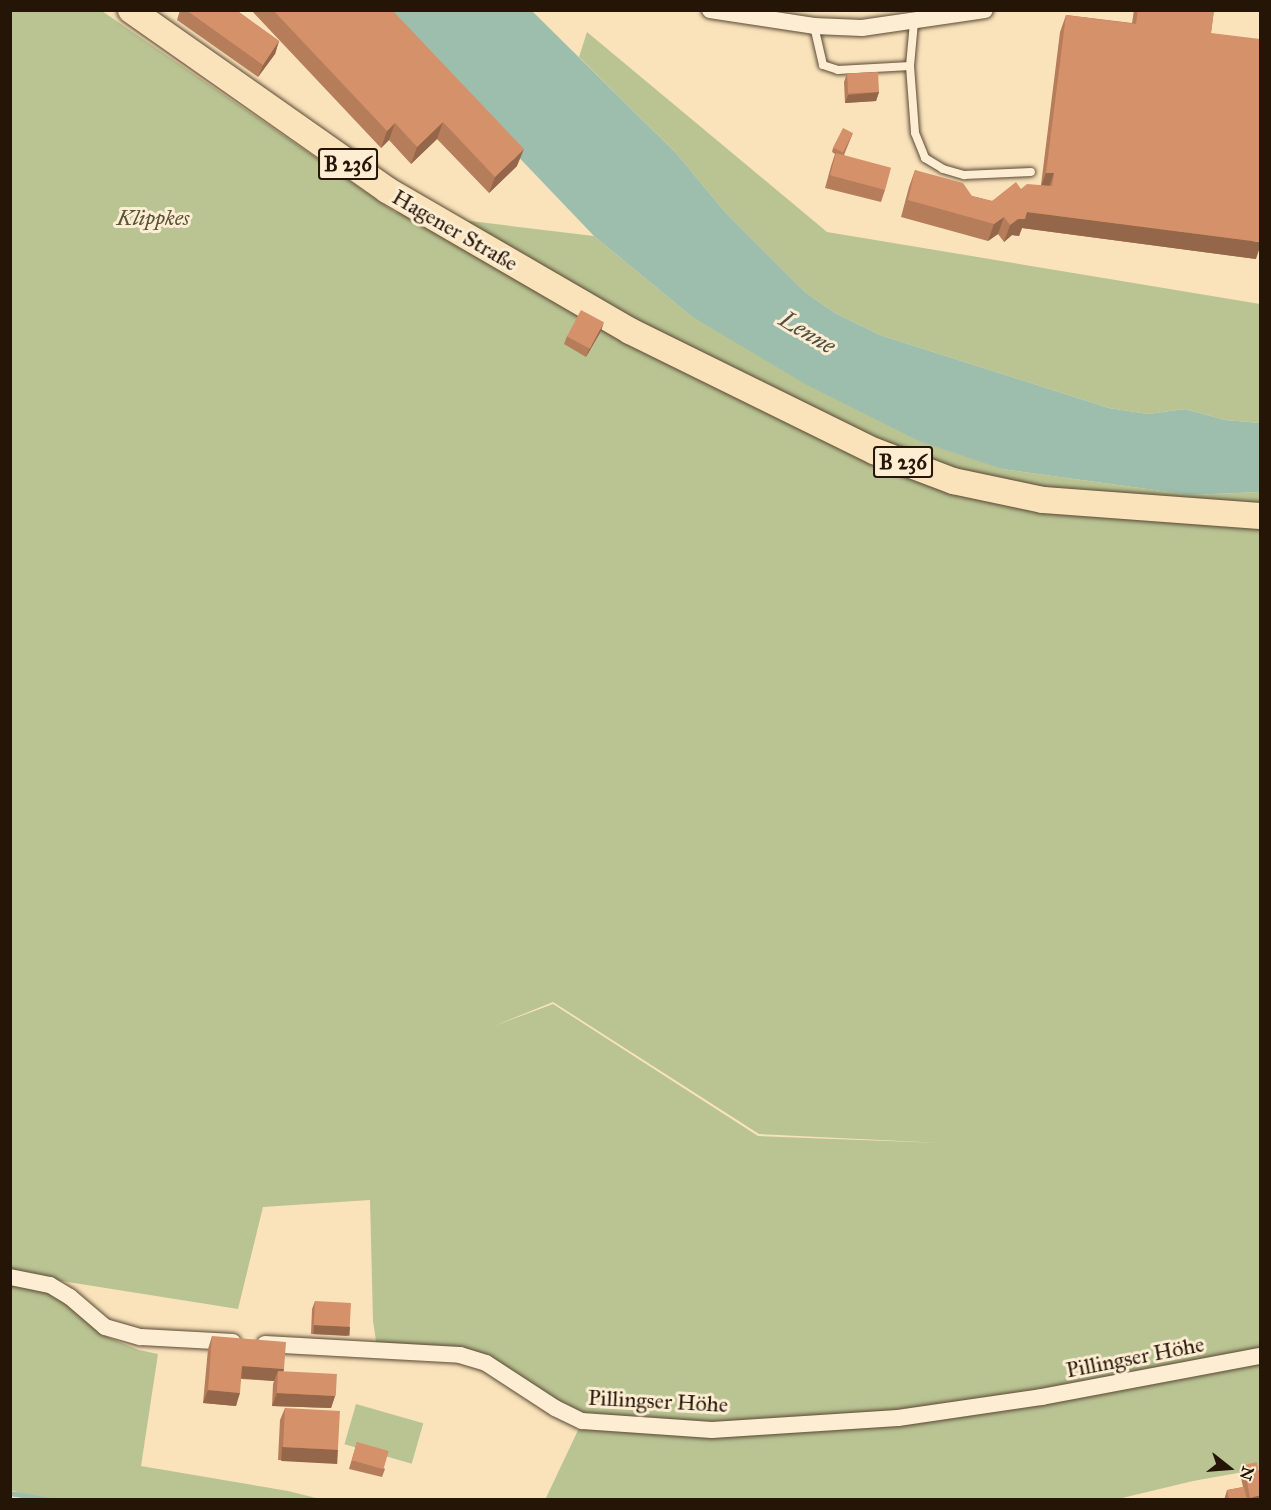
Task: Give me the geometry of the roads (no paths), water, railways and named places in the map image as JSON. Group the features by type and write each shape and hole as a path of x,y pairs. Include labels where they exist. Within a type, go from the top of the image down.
{"main road":[{"name":"Hagener Straße","path":"131,10 387,190 577,301 694,364 849,440 953,481 1043,500 1260,516"}],"street":[{"path":"710,10 814,26 862,28 985,10"},
{"name":"Pillingser Höhe","path":"10,1277 50,1285 70,1297 105,1327 141,1337 460,1354 486,1362 582,1422 620,1425 712,1430 898,1418 1042,1397 1260,1356"}],"lane":[{"path":"914,22 910,66 915,133 926,158 943,169 964,174 1031,172"},
{"path":"814,26 823,65 838,70 910,66"}],"water":[{"name":"Lenne","path":"379,11 532,11 677,154 725,212 805,292 835,313 880,335 1109,408 1148,414 1185,409 1225,420 1260,423 1260,492 1191,495 1002,469 919,441 805,384 691,316 594,236"}],"waterway":[{"path":"10,1493 51,1500"}],"park label":[{"name":"Klippkes","path":"153,218"}]}
